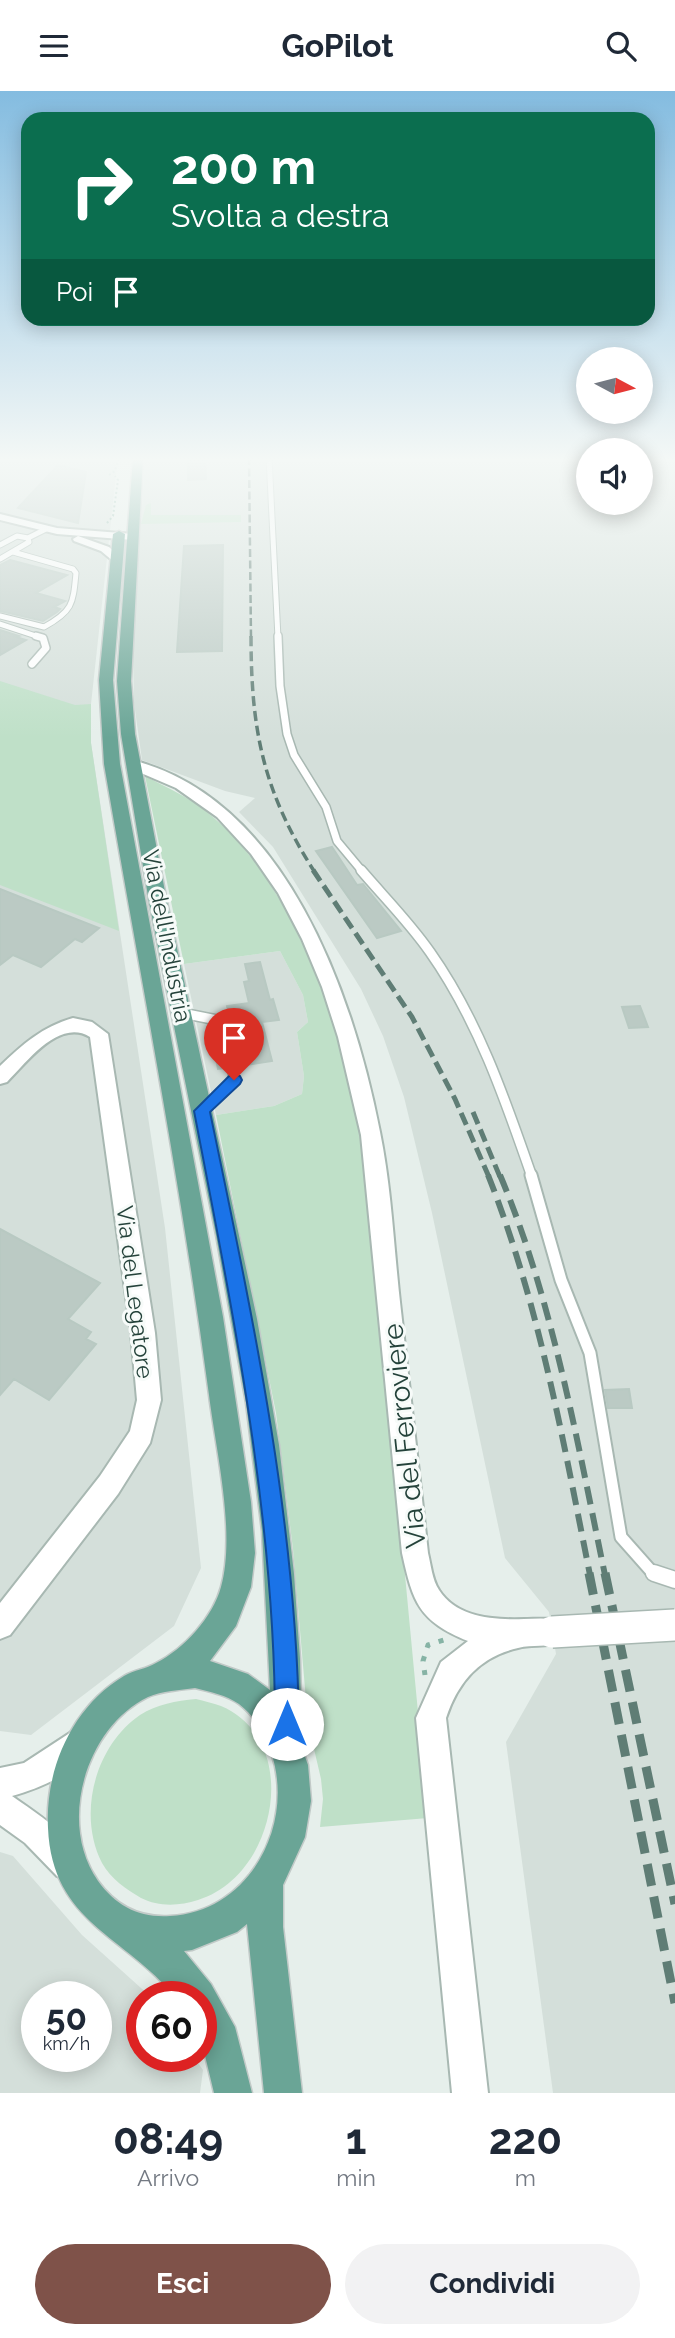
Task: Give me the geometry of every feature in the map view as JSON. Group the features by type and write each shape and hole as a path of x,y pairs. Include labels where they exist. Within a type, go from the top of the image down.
{"main road":[{"name":"Via dell'Industria","path":"117,550 106,680 111,751 211,1317 241,1553 236,1587 225,1615 202,1648 165,1676"},
{"name":"Via dell'Industria","path":"119,550 124,681 132,764 246,1331 268,1463 280,1566 286,1660 287,1745"},
{"path":"113,1920 142,1934 176,1937 209,1929 240,1910 266,1884 284,1850 293,1815 295,1779 287,1745 272,1716 251,1693 225,1679 195,1673 165,1676 135,1688 107,1708 85,1737 70,1767 63,1801 63,1836 72,1869 89,1898 113,1920 169,1961 185,1981"},
{"path":"266,1884 265,1927 283,2093"},
{"path":"217,2031 222,2040 233,2093"}],"street":[{"name":"Via del Ferroviere","path":"132,764 181,785 233,825 276,879 322,962 359,1075 371,1135 415,1553 421,1582 434,1607 456,1622 515,1635"},
{"name":"Via del Legatore","path":"0,1077 56,1029 78,1023 91,1027 99,1034 143,1333 149,1400 141,1435 109,1485 0,1625"},
{"path":"470,2093 431,1718 446,1677 457,1664 479,1649 515,1635 675,1625"},
{"path":"0,1783 16,1781 46,1769 85,1737"},
{"path":"0,1806 36,1832 72,1869"}],"lane":[{"path":"0,559 16,550"},
{"path":"273,550 280,686 287,734 294,755 326,807 337,841 430,952 475,1030 498,1078 534,1183 561,1280 590,1353 621,1537 652,1572 675,1580"},
{"path":"0,616 44,627 71,611 74,605 76,573 73,569 13,552"},
{"path":"0,624 43,638 46,648 32,664"},
{"path":"182,1013 222,1021 226,1041"},
{"path":"202,1111 234,1080 232,1067"}],"shaded area":[{"path":"0,550 108,550 91,704 91,743 165,1228 201,1568 174,1626 31,1735 0,1731"},
{"path":"139,550 675,550 675,2093 553,2093 506,1742 556,1654 549,1612 505,1558 432,1213 404,1097 383,1036 361,989 273,847 239,812 255,798 225,791 142,760 134,703 133,653"},
{"path":"280,951 303,995 308,1022 297,1032 304,1076 302,1094 274,1106 216,1115 184,964"},
{"path":"0,1852 13,1856 82,1935 133,1981 126,1981 126,2072 203,2072 200,2093 0,2093"}],"green space":[{"path":"0,681 75,705 91,704 91,743 119,931 0,885"},
{"path":"145,776 196,804 231,834 261,870 287,913 309,959 343,1055 368,1181 428,1818 320,1827 323,1799 321,1779 308,1723 293,1549 276,1413 216,1115 274,1106 302,1094 304,1076 297,1032 308,1022 303,995 280,951 184,964"},
{"path":"196,1699 221,1706 247,1723 263,1748 271,1776 270,1807 262,1837 246,1864 225,1886 191,1902 169,1905 155,1903 124,1887 102,1863 91,1824 95,1782 112,1744 124,1728 153,1708"}],"building":[{"path":"184,550 223,550 222,651 177,652"},
{"path":"10,560 67,575 36,593 65,601 54,607 60,609 57,612 43,621 0,611 0,565"},
{"path":"0,630 19,636 16,637 26,640 0,655"},
{"path":"332,847 357,885 363,884 401,931 377,938 316,851"},
{"path":"0,889 99,928 82,942 75,939 41,967 13,955 0,965"},
{"path":"260,962 270,1000 273,999 279,1020 262,1022 272,1061 239,1066 232,1060 225,1068 218,1069 213,1043 219,1042 227,1048 235,1040 227,1006 249,1003 244,982 249,981 245,964"},
{"path":"640,1006 648,1027 629,1028 622,1007"},
{"path":"0,1229 100,1283 68,1319 91,1332 86,1339 96,1344 49,1400 14,1379 0,1395"},
{"path":"629,1389 632,1408 608,1408 605,1390"}],"railway":[{"path":"250,550 251,638"},
{"path":"251,636 254,701 263,759 283,814 314,871"},
{"path":"313,870 412,1017 455,1099 489,1177"},
{"path":"473,1112 500,1177"},
{"path":"488,1175 506,1223 536,1322 590,1575"},
{"path":"500,1175 519,1223 549,1322 605,1575"},
{"path":"589,1573 675,2003"},
{"path":"605,1573 675,1904"}],"route":[{"path":"234,1080 202,1111 246,1331 269,1475 280,1566 287,1724"}]}
